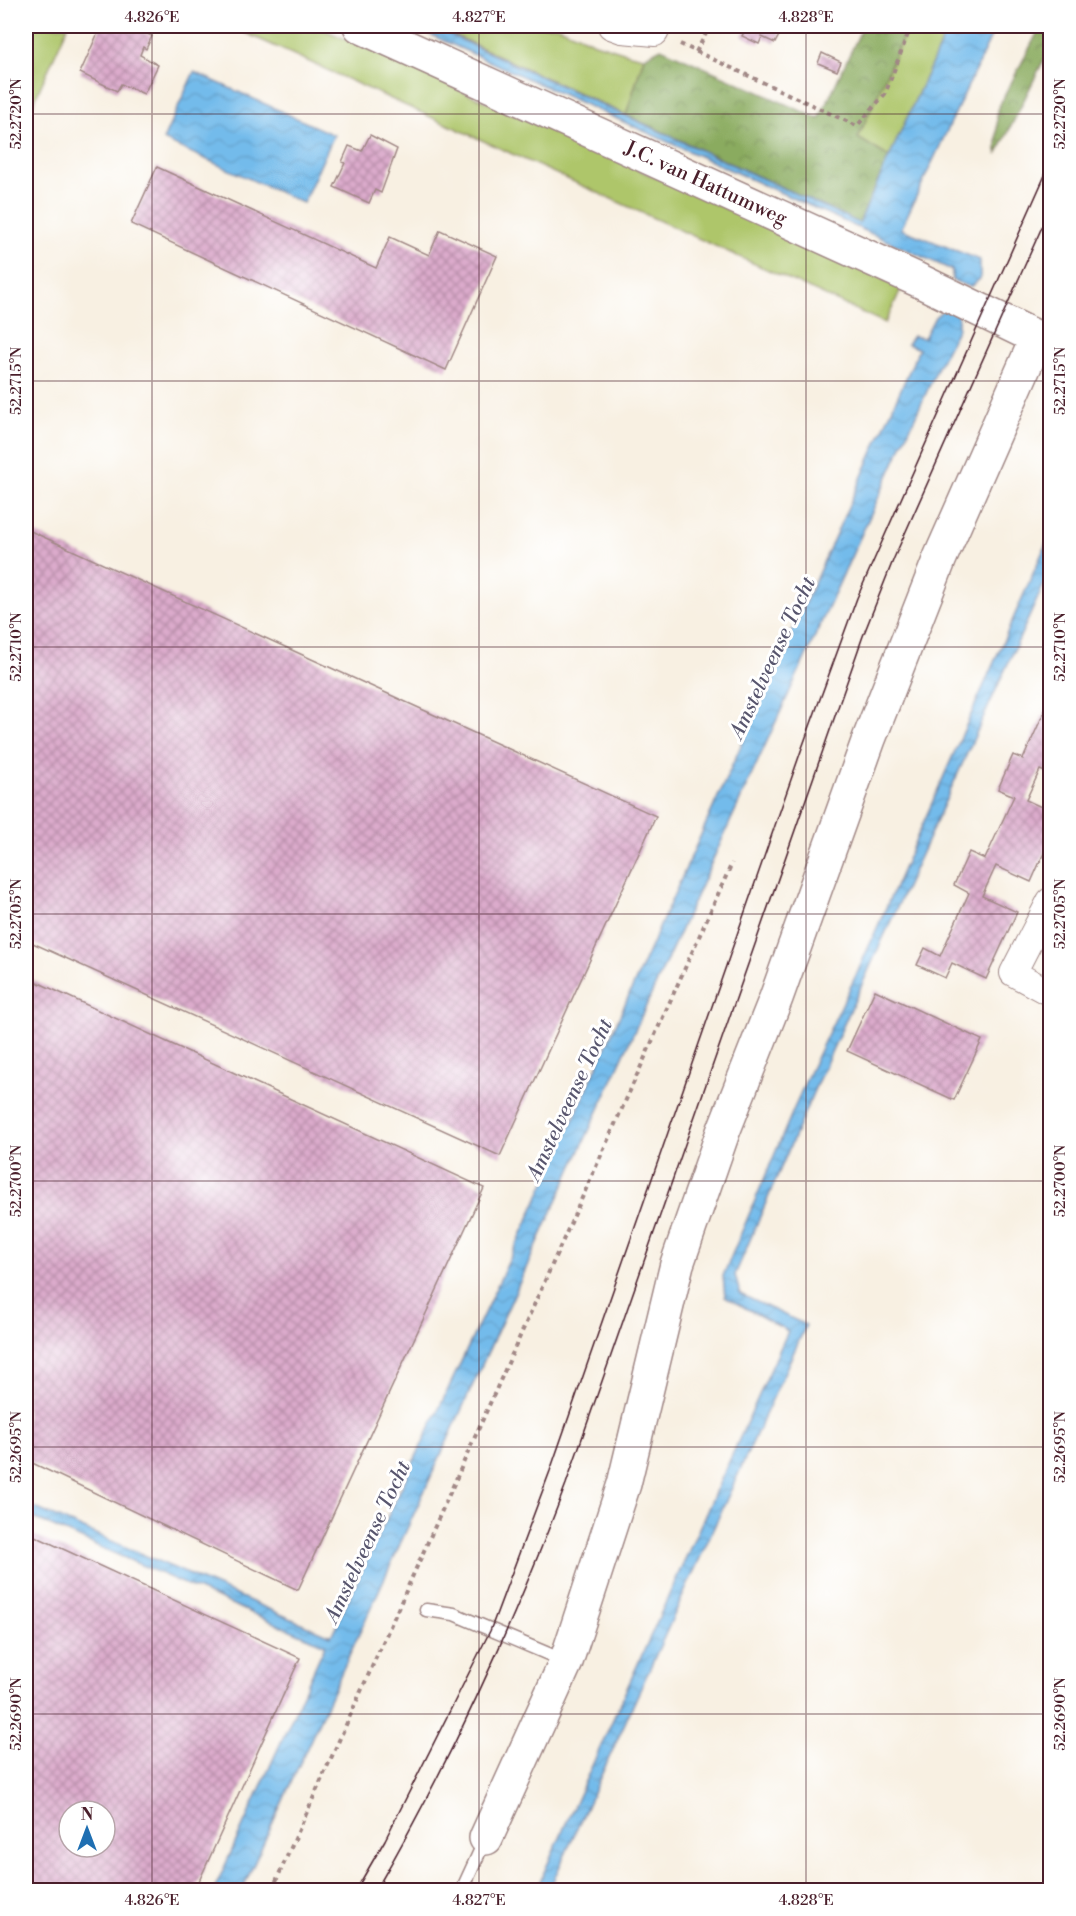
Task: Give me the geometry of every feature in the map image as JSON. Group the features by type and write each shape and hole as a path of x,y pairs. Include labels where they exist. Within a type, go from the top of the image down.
{"street":[{"name":"J.C. van Hattumweg","path":"360,26 818,234 1044,341"},
{"path":"611,26 622,30 656,29"},
{"path":"486,1838 566,1662 624,1484 677,1264 723,1132 780,987 869,739 940,558 1044,341"},
{"path":"1050,901 1013,973 1050,993"}],"lane":[{"path":"426,1611 454,1614 566,1662"},
{"path":"462,1890 486,1838"}],"path":[{"path":"696,52 710,26"},
{"path":"656,29 696,52 857,126 885,94 911,26"},
{"path":"272,1890 732,863"}],"green space":[{"path":"26,26 68,26 26,119"},
{"path":"230,26 316,26 902,287 885,323"},
{"path":"435,26 557,26 595,43 644,57 626,115"},
{"path":"863,26 908,26 858,138 889,157 859,223 626,115 644,57 661,48 819,119"},
{"path":"908,26 949,26 889,157 858,138"},
{"path":"1041,26 1050,26 1050,47 997,155 997,110"}],"water":[{"path":"411,26 431,26 859,223 949,26 996,26 901,229 980,260 980,279 970,287 952,280 952,270"},
{"path":"194,72 334,135 303,203 163,140"},
{"path":"944,309 958,314 958,328 938,367 242,1890 214,1890 325,1645 26,1515 26,1504 331,1636 524,1229 919,349 907,344 913,336 924,338 935,317"},
{"path":"1050,535 1050,571 819,1079 735,1275 740,1294 806,1325 549,1890 536,1890 788,1331 725,1297 723,1276 809,1073 858,971"}],"building":[{"path":"101,26 130,26 152,36 146,49 143,47 140,55 158,65 144,94 121,84 117,91 80,73"},
{"path":"736,26 784,26 775,43 762,37 759,44 742,36 745,30"},
{"path":"822,53 841,62 837,71 818,63"},
{"path":"370,135 397,149 381,193 375,190 369,203 334,187 345,163 342,162 349,146 362,151"},
{"path":"157,167 376,268 390,237 429,255 440,230 497,256 446,370 131,224"},
{"path":"26,529 656,816 500,1156 26,940"},
{"path":"1050,699 1050,774 1040,770 1026,800 1050,811 1050,839 1031,882 996,866 982,896 1017,912 986,979 952,963 945,978 917,965 925,948 940,956 969,893 954,885 969,852 985,859 1014,796 998,789 1013,755 1023,759"},
{"path":"26,977 484,1188 298,1590 26,1460"},
{"path":"875,990 982,1040 954,1100 847,1051"},
{"path":"26,1532 300,1658 195,1890 26,1890"}],"tram line":[{"path":"356,1890 385,1840 490,1631 550,1471 802,748 857,598 1050,164"},
{"path":"376,1890 456,1741 503,1640 546,1537 863,636 894,558 1050,209"}],"water label":[{"name":"Amstelveense Tocht","path":"773,658"},
{"name":"Amstelveense Tocht","path":"570,1100"},
{"name":"Amstelveense Tocht","path":"368,1542"}]}
